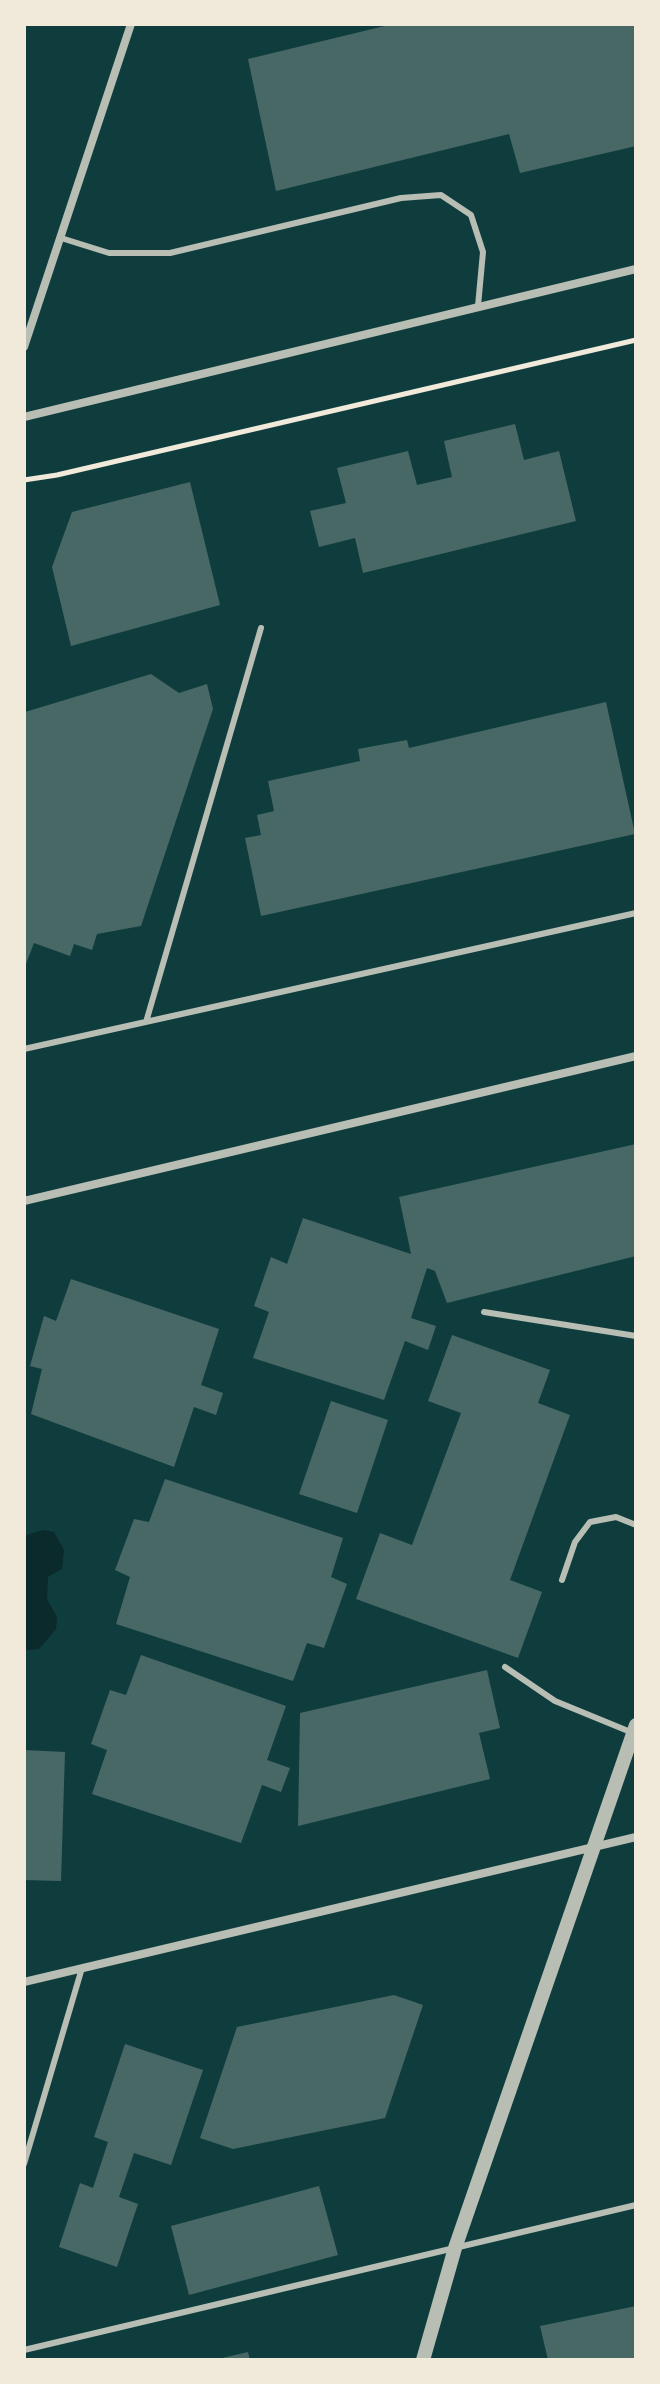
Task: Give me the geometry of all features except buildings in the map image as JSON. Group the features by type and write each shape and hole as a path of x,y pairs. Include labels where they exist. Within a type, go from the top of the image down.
{"street":[{"path":"24,347 131,24"},
{"path":"24,417 636,269"},
{"path":"24,1201 636,1056"},
{"path":"423,2360 455,2248 635,1729"},
{"path":"24,1982 636,1837"}],"lane":[{"path":"61,238 109,253 170,253 401,198 441,195 471,215 483,252 478,306"},
{"path":"146,1022 261,628"},
{"path":"24,1049 636,913"},
{"path":"484,1312 636,1336"},
{"path":"562,1580 575,1542 590,1522 616,1517 636,1525"},
{"path":"505,1667 555,1701 635,1729"},
{"path":"24,2164 82,1968"},
{"path":"24,2350 636,2205"}],"path":[{"path":"24,480 57,475 636,340"}],"water":[{"path":"43,1530 54,1532 64,1550 62,1569 48,1577 47,1599 57,1617 56,1629 39,1649 24,1650 24,1536"}]}
